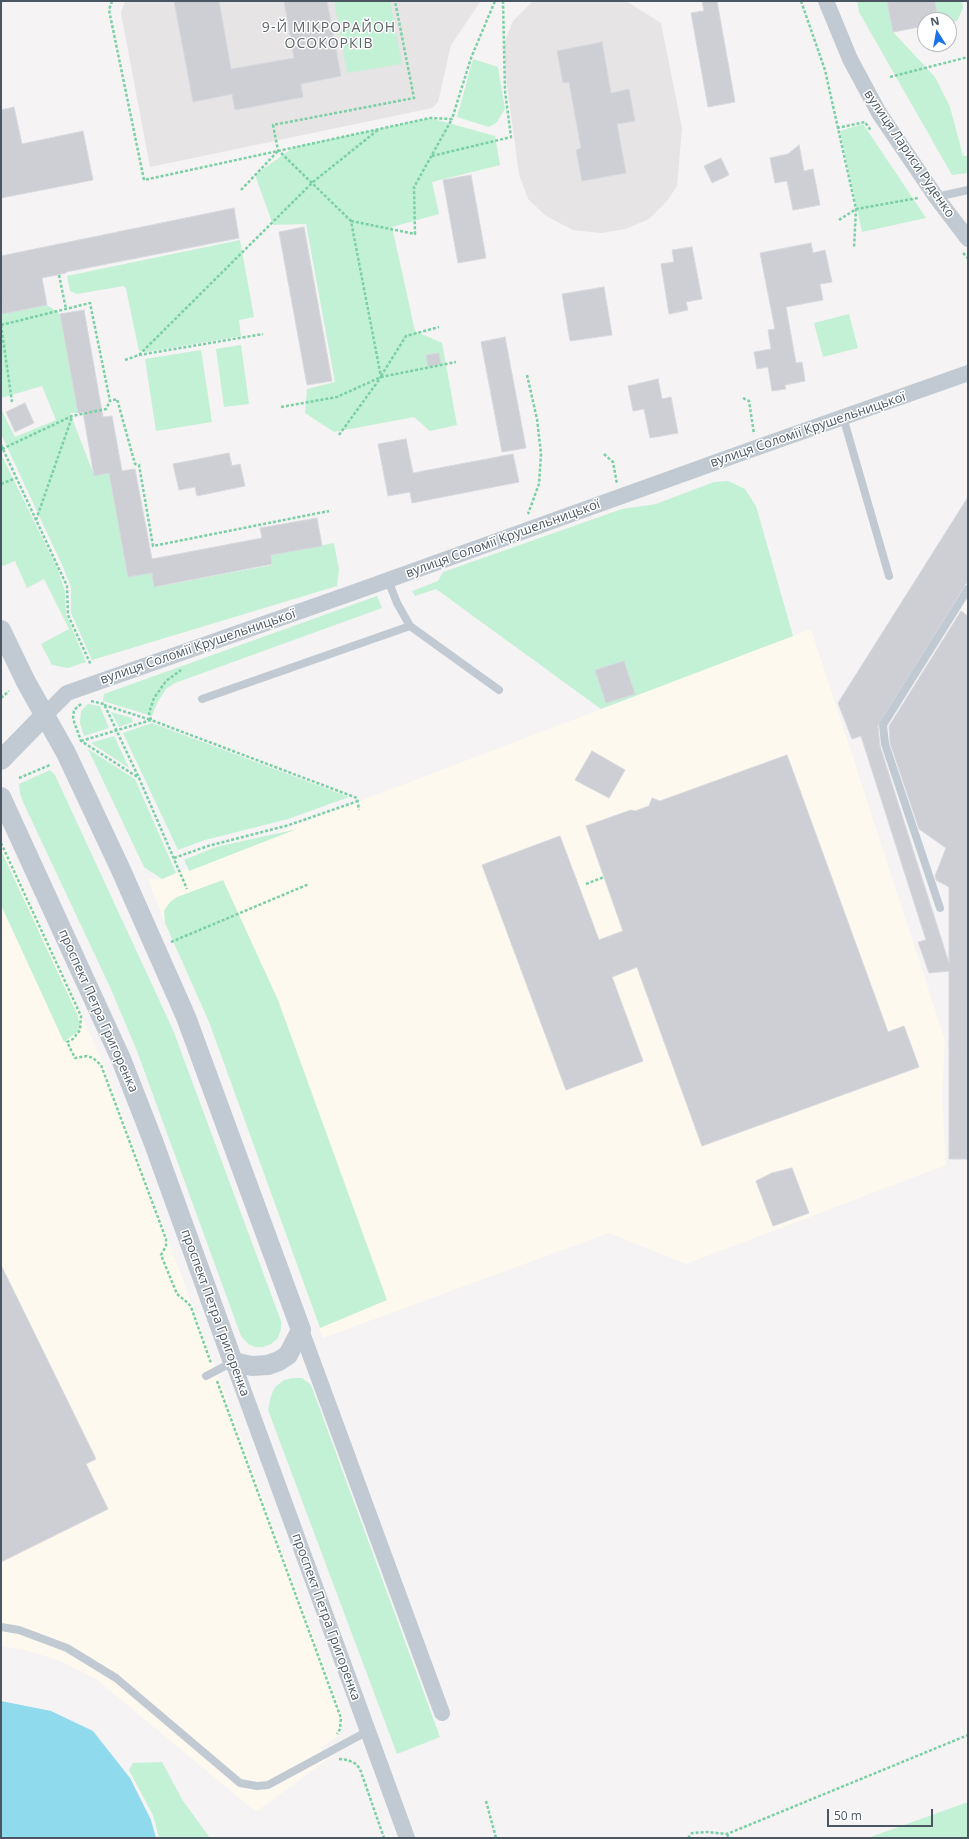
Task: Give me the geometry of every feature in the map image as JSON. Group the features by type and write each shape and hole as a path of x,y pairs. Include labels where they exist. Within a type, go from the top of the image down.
{"street":[{"name":"вулиця Лариси Руденко","path":"826,1 850,59 929,201 968,239"},
{"name":"вулиця Соломії Крушельницької","path":"45,715 67,693 968,373"},
{"path":"1,630 26,682 69,760 157,948 202,1060 442,1713"},
{"path":"1,760 45,715"},
{"name":"проспект Петра Григоренка","path":"1,797 121,1059 153,1141 407,1838"},
{"path":"233,1362 252,1366 268,1365 279,1361 288,1355 301,1330"}],"lane":[{"path":"929,201 968,190"},
{"path":"843,417 889,576"},
{"path":"388,580 397,603 410,626 499,690"},
{"path":"940,908 885,744 883,725 968,589"},
{"path":"202,699 410,626"},
{"path":"210,1374 233,1362"},
{"path":"1,1627 19,1630 66,1648 116,1678 240,1783 257,1786 268,1785 368,1731"}],"path":[{"path":"112,1 109,10 144,180 430,118 452,119"},
{"path":"395,1 414,98 273,125 278,150 351,221 415,234 414,187 452,119 471,58 495,1"},
{"path":"432,156 511,137 504,91 503,1"},
{"path":"801,1 825,70 856,209 854,248"},
{"path":"890,77 968,57"},
{"path":"837,128 865,122"},
{"path":"139,355 312,182 380,128"},
{"path":"241,190 278,150"},
{"path":"839,220 856,209 918,198 929,201"},
{"path":"351,221 381,377"},
{"path":"59,275 66,309"},
{"path":"2,449 72,416 106,409 110,401 90,303 1,325 12,402"},
{"path":"339,435 381,377 406,336 439,327"},
{"path":"125,360 139,355 263,334"},
{"path":"282,407 337,397 381,377 456,362"},
{"path":"527,375 537,419 542,454 539,484 527,516"},
{"path":"743,398 749,401 754,434"},
{"path":"110,401 117,400 135,464 139,465 153,546 329,511"},
{"path":"36,520 72,416"},
{"path":"1,445 67,586 68,615 91,665"},
{"path":"604,454 613,462 617,484"},
{"path":"1,484 16,478"},
{"path":"151,720 149,713 154,698 166,681 183,669"},
{"path":"1,698 9,691"},
{"path":"139,778 81,741 73,719 74,710 82,703 91,700 151,720 357,798 360,810"},
{"path":"104,704 139,778 187,889"},
{"path":"81,741 151,720"},
{"path":"20,778 50,765"},
{"path":"174,858 208,846 288,825 358,801"},
{"path":"1,843 81,1016 82,1021 80,1030 73,1039 67,1042 75,1058 87,1056 93,1058 101,1066 166,1239 166,1246 161,1255 177,1294 191,1307 210,1374 341,1718 340,1729 337,1735 326,1742 335,1759 348,1760 356,1764 360,1769 384,1838"},
{"path":"586,884 604,877"},
{"path":"157,948 309,884"},
{"path":"688,1838 692,1833 707,1832 727,1834 968,1735"},
{"path":"486,1801 496,1838"},
{"path":"727,1834 729,1838"}],"shaded area":[{"path":"125,1 481,1 451,45 438,102 432,108 150,167 121,13"},
{"path":"533,1 626,1 661,23 682,128 677,186 667,201 649,219 626,229 601,233 573,230 546,216 528,199 519,174 506,78 504,43 513,21"},
{"path":"811,629 945,1040 942,1097 946,1165 686,1264 609,1233 323,1338 209,1022 165,923 148,879 163,879 263,838"},
{"path":"1,838 105,1067 342,1713 344,1723 338,1736 320,1748 326,1760 256,1812 96,1679 58,1660 25,1650 1,1646"}],"green space":[{"path":"334,1 390,1 402,64 347,73"},
{"path":"857,1 887,1 893,32 935,77 950,107 963,156 968,156 968,173 952,175 859,12"},
{"path":"935,1 962,1 963,8 957,21 957,12 937,12"},
{"path":"473,59 498,67 505,109 496,123 489,127 457,117"},
{"path":"430,118 495,136 500,165 432,182 439,214 392,227 415,331 442,343 457,425 430,431 414,417 334,432 305,413 307,389 335,382 306,224 273,225 255,175 294,147"},
{"path":"863,124 926,218 862,232 840,131"},
{"path":"240,240 254,317 239,320 241,336 147,352 139,351 126,289 124,286 77,294 70,291 67,276"},
{"path":"47,305 60,314 78,413 70,413 94,475 109,473 128,577 152,573 155,587 272,565 271,555 334,543 339,570 337,586 92,660 71,613 71,587 63,567 1,434 1,409 15,437 56,420 42,386 1,398 1,307 3,314"},
{"path":"849,314 858,348 823,357 814,323"},
{"path":"241,345 249,404 224,407 216,349"},
{"path":"201,350 212,422 156,431 145,359"},
{"path":"1,454 58,570 65,591 66,614 86,662 68,668 52,665 41,644 69,629 44,579 27,588 15,561 3,566 1,563"},
{"path":"728,481 745,489 756,506 793,636 601,709 436,589 415,596 412,591 438,581 443,572 622,509 656,504 714,482"},
{"path":"377,596 382,608 175,683 166,689 157,703 152,716 103,701 104,694"},
{"path":"88,704 100,706 109,728 84,736 80,723 81,711"},
{"path":"111,712 132,718 133,722 119,727"},
{"path":"152,723 349,797 288,819 205,840 178,850 123,733"},
{"path":"114,736 129,768 91,743"},
{"path":"88,749 135,779 176,873 162,879 144,867"},
{"path":"50,770 55,775 173,1030 281,1321 281,1329 278,1338 271,1344 263,1347 255,1347 248,1344 241,1336 137,1051 110,987 23,802 19,784"},
{"path":"297,829 189,871 184,860 216,847"},
{"path":"1,850 78,1016 80,1026 77,1032 64,1042 1,905"},
{"path":"223,880 278,1000 387,1300 320,1328 209,1022 165,923 164,911 170,902 177,897"},
{"path":"302,1378 311,1385 440,1737 397,1754 268,1410 271,1396 275,1387 284,1380"},
{"path":"162,1762 183,1801 210,1838 159,1838 153,1815 129,1770 133,1763"},
{"path":"968,1802 968,1838 868,1838"}],"water":[{"path":"1,1701 51,1711 93,1731 130,1778 151,1820 156,1838 1,1838"}],"building":[{"path":"174,1 219,1 231,69 294,58 284,1 327,1 341,76 301,84 303,97 235,110 232,94 193,102"},
{"path":"702,1 717,1 735,102 708,107 691,13 704,11"},
{"path":"887,1 935,1 937,12 917,12 917,28 893,32"},
{"path":"602,42 611,93 629,89 635,121 617,124 626,173 582,181 576,150 581,148 569,82 563,83 557,51"},
{"path":"14,107 22,144 83,131 93,180 1,198 1,110"},
{"path":"799,145 804,171 813,169 820,205 793,210 787,181 775,183 770,158 788,154"},
{"path":"721,158 729,175 712,183 704,166"},
{"path":"471,175 486,258 458,263 443,180"},
{"path":"234,208 239,238 42,278 47,305 2,314 1,256"},
{"path":"304,227 332,381 307,385 279,232"},
{"path":"811,243 813,253 825,250 832,282 820,284 823,300 786,307 796,363 802,362 805,381 785,385 786,389 772,391 768,367 757,369 754,352 771,349 768,330 775,329 760,253"},
{"path":"692,247 702,299 686,302 688,310 669,314 661,264 674,262 672,250"},
{"path":"604,287 612,335 570,341 562,294"},
{"path":"84,310 103,417 112,416 122,471 135,469 152,559 262,538 260,528 317,518 322,546 271,555 272,564 154,587 152,573 128,577 109,473 94,476 83,412 78,413 60,314"},
{"path":"505,337 526,448 502,452 481,342"},
{"path":"439,353 441,364 428,367 426,355"},
{"path":"658,379 662,399 671,397 678,433 650,438 644,409 633,411 628,386"},
{"path":"25,403 34,423 15,432 6,412"},
{"path":"406,439 413,473 513,454 519,482 412,503 410,492 388,496 378,444"},
{"path":"229,453 232,466 240,464 245,486 197,496 195,487 179,490 173,464"},
{"path":"968,497 968,581 878,726 880,746 949,963 949,887 936,880 935,876 946,848 919,829 890,743 889,726 961,611 968,616 967,1159 949,1159 949,971 929,973 918,942 926,940 861,736 852,739 838,703"},
{"path":"624,661 635,694 606,703 595,670"},
{"path":"592,751 625,770 609,798 575,780"},
{"path":"787,755 888,1032 904,1026 919,1067 702,1146 637,967 612,977 643,1061 566,1090 482,865 560,836 599,940 623,931 586,826 631,810 635,811 649,806 652,798 660,801"},
{"path":"792,1168 809,1213 773,1226 756,1181 772,1173"},
{"path":"1,1265 96,1459 86,1464 108,1509 1,1562"}],"district":[{"name":"9-Й МІКРОРАЙОН ОСОКОРКІВ","path":"329,36"}]}
